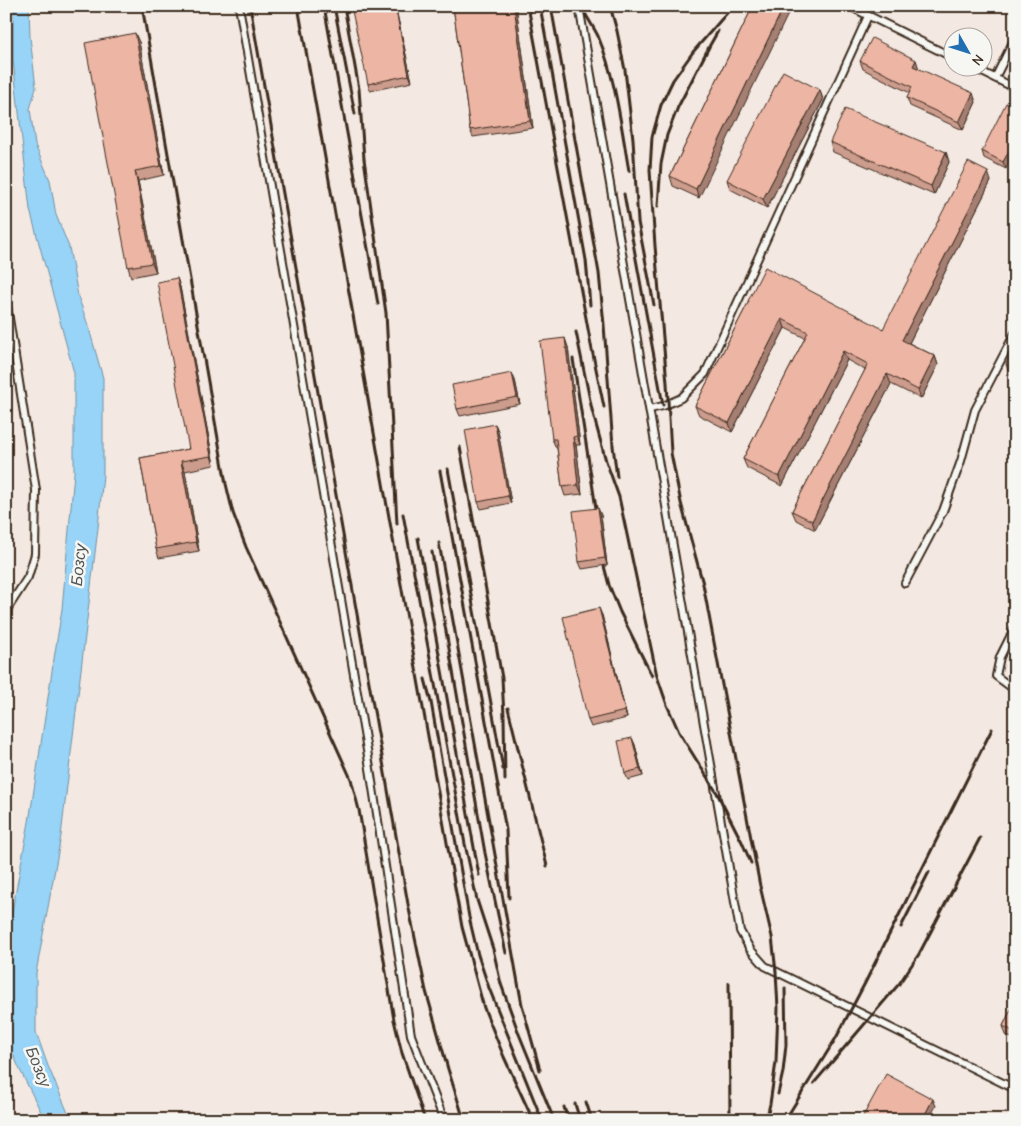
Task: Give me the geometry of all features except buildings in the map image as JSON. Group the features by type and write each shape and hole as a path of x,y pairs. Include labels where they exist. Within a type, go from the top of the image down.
{"lane":[{"path":"239,6 369,762 411,1035 444,1120"},
{"path":"579,6 740,931 750,949 765,966 1015,1089"},
{"path":"849,6 944,53"},
{"path":"650,409 663,406 681,398 705,374 868,16"},
{"path":"1015,38 995,78 1015,88"},
{"path":"6,299 36,490 35,554 28,577 10,600 6,610"},
{"path":"905,583 943,511 961,461 974,410 1015,333"},
{"path":"1015,627 1000,657 996,676 1015,690"}],"water":[{"name":"Бозсу","path":"13,6 29,6 30,37 36,88 30,109 35,145 50,180 56,215 69,247 78,296 103,378 103,475 98,528 61,836 36,973 36,1032 71,1120 45,1120 6,1039 6,943 29,822 62,609 74,473 74,373 30,210 13,60"}],"railway":[{"path":"142,6 226,484 233,513 246,547 351,779 359,810 394,1020 402,1053 425,1120"},
{"path":"250,6 408,904 426,991 464,1120"},
{"path":"298,6 462,927 484,1008 533,1120"},
{"path":"324,6 378,304"},
{"path":"334,6 355,114"},
{"path":"344,6 359,89 364,159 386,313 397,524"},
{"path":"528,6 604,407"},
{"path":"540,6 586,260 590,305"},
{"path":"551,6 599,273 617,477"},
{"path":"581,6 598,36 609,69 629,171"},
{"path":"610,6 625,70 633,139 638,222 654,305"},
{"path":"733,6 693,52 673,80 661,105 652,137 650,170 671,453 681,503 703,584 760,886 772,937 778,1008 776,1062 766,1120"},
{"path":"658,206 661,164 667,135 678,107 718,31"},
{"path":"624,194 663,405"},
{"path":"576,332 592,410 606,461 619,497 657,676 679,732 717,793 751,863"},
{"path":"573,359 597,515"},
{"path":"460,447 502,678 505,780"},
{"path":"448,469 503,769"},
{"path":"440,471 506,830 509,898"},
{"path":"403,514 477,900 493,949 501,984 552,1115"},
{"path":"418,538 479,875"},
{"path":"439,543 522,1005 540,1070"},
{"path":"432,552 485,853 506,953"},
{"path":"604,566 609,585 620,612 652,676"},
{"path":"425,679 431,702 469,917 478,955 489,988 542,1120"},
{"path":"508,708 547,866"},
{"path":"785,1120 836,1038 992,729"},
{"path":"814,1083 899,984 919,954 980,838"},
{"path":"901,927 929,872"},
{"path":"729,983 730,1120"},
{"path":"778,1094 786,1045 785,988"},
{"path":"586,1102 592,1120"},
{"path":"575,1104 580,1120"},
{"path":"564,1107 568,1120"}]}
